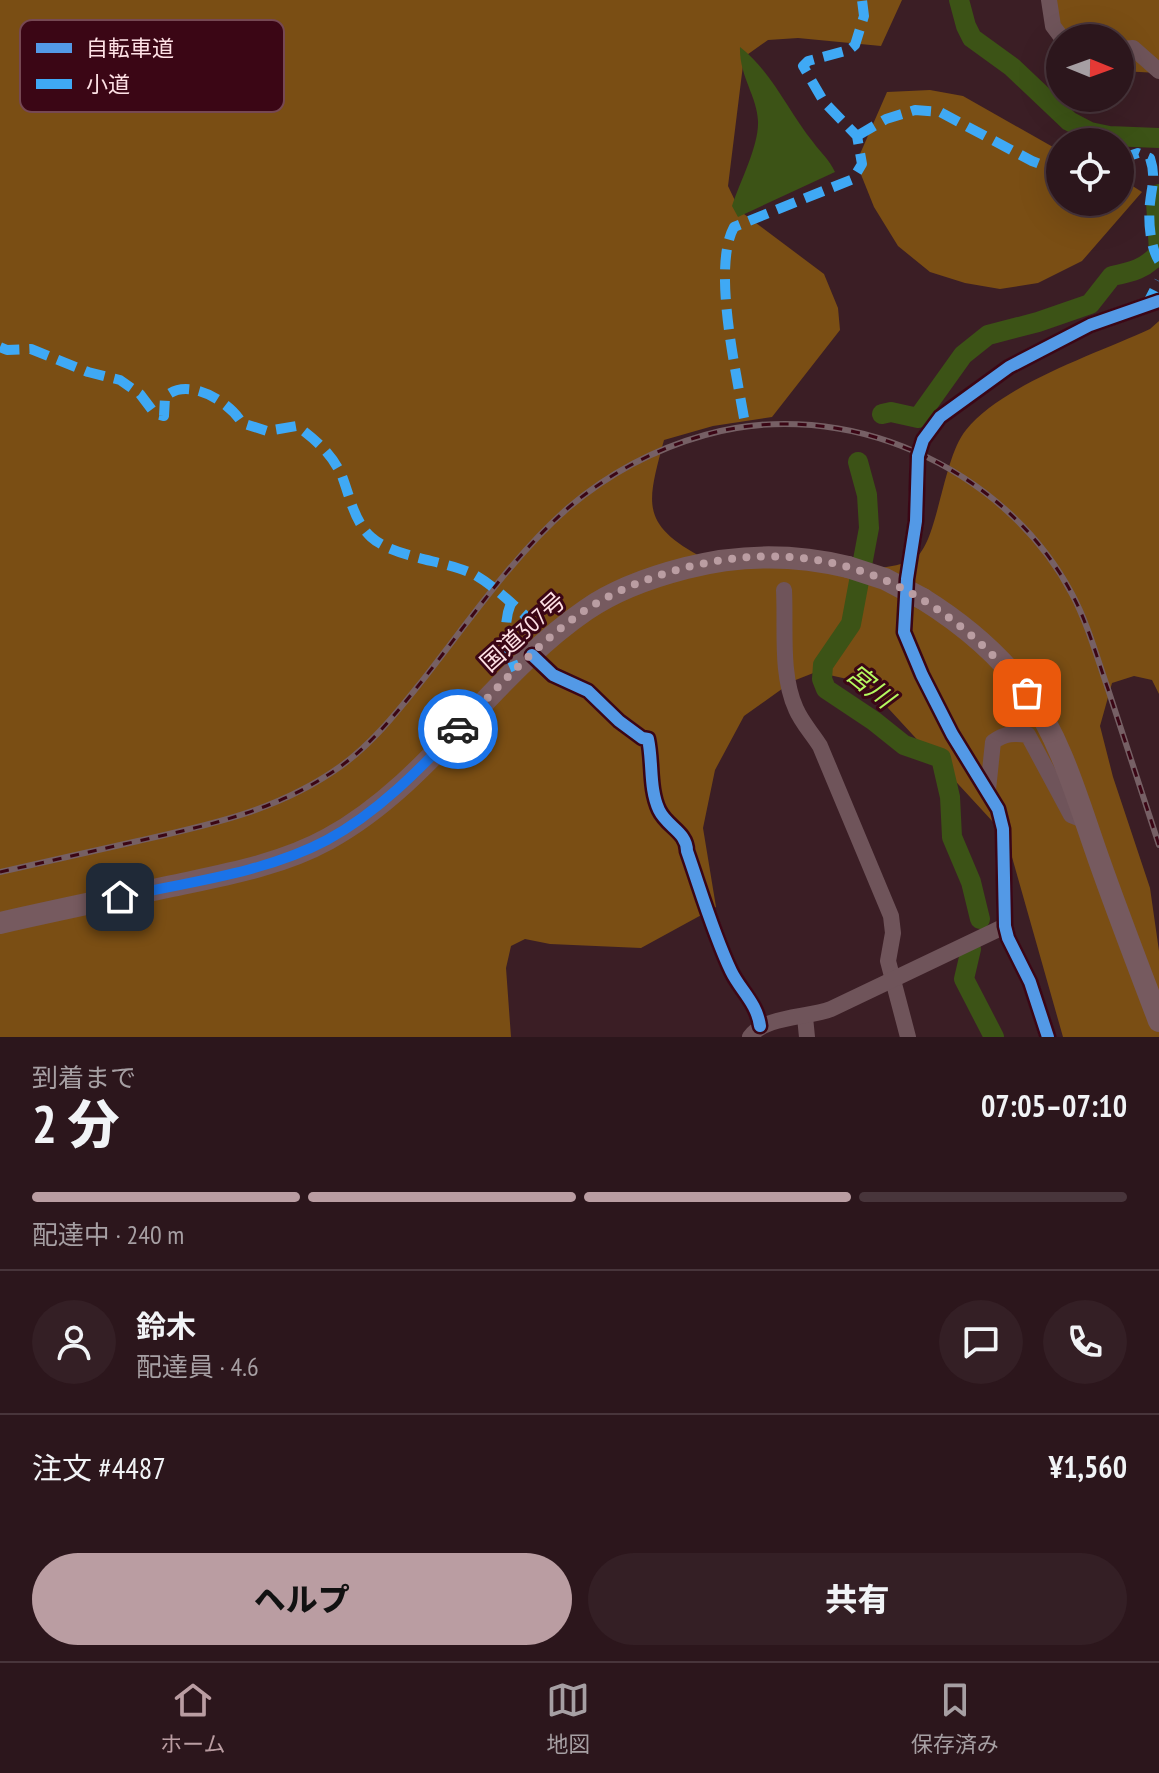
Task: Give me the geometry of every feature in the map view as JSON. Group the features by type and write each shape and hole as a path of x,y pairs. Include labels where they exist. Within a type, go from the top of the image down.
{"highway":[{"name":"国道307号","path":"0,923 225,874 280,859 327,840 376,807 532,655 588,608 619,591 670,572 711,562 753,557 796,558 848,567 885,579 923,599 988,648 1027,693 1050,733 1086,821 1159,1021"}],"street":[{"path":"1049,0 1053,24"},
{"path":"1134,49 1159,71"},
{"path":"1048,1037 1030,982 1005,926 1003,829 998,809 946,722 904,632 907,579 916,521 918,456 923,440 940,417 1009,367 1090,325 1159,301"},
{"path":"784,590 792,700 803,723 820,746 891,916 893,933 888,961 908,1037"},
{"path":"532,655 553,675 588,691 619,721 648,739 658,808 665,820 686,839 687,851 718,940 732,972 756,1008 755,1032 831,1009 1005,926"},
{"path":"988,790 993,742 1002,735 1028,735 1071,815 1086,821"},
{"path":"805,1017 807,1037"}],"shaded area":[{"path":"0,0 902,0 881,46 798,38 768,40 744,57 728,186 740,211 824,274 838,308 840,330 772,417 713,426 664,440 654,481 653,510 668,535 705,559 845,569 898,565 915,558 923,549 958,443 982,413 1026,384 1150,329 1159,321 1159,694 1152,680 1134,676 1112,683 1100,726 1113,777 1150,888 1159,951 1159,1037 1063,1037 1006,836 865,683 816,672 793,681 744,716 715,770 703,828 716,907 641,948 550,944 525,939 511,946 506,968 511,1037 0,1037"},
{"path":"1052,0 1159,0 1159,73 1134,72 1134,24 1057,24"},
{"path":"740,47 771,80 835,172 738,217 732,206 752,152 758,121 742,67"},
{"path":"930,90 963,96 1046,143 1046,216 1121,216 1082,261 1038,283 1000,289 965,283 930,272 898,246 874,207 860,172 860,154 887,92"},
{"path":"1134,187 1142,192 1134,201"}],"waterway":[{"name":"宮川","path":"959,0 972,38 1012,67 1069,121 1090,132 1109,136 1159,138"},
{"name":"宮川","path":"1159,194 1156,202 1159,252"},
{"name":"宮川","path":"882,414 891,412 918,418 963,355 988,335 1090,304 1112,276 1138,269 1159,253"},
{"name":"宮川","path":"858,462 867,495 869,528 851,624 823,665 822,679 826,689 904,745 941,758 950,797 952,837 971,882 980,919"},
{"name":"宮川","path":"971,949 964,979 994,1037"}],"railway":[{"path":"0,872 218,822 269,805 318,781 353,757 384,726 528,547 568,508 599,484 650,455 705,435 758,425 812,425 865,434 916,452 963,477 1006,510 1043,549 1078,605 1159,845"}],"marked path":[{"path":"744,418 725,293 728,245 734,227 853,179 862,164 857,136 824,102 803,66 808,61 849,50 855,45 864,16 862,0"},
{"path":"857,136 886,119 915,110 940,112 1046,166"},
{"path":"1134,154 1150,158 1152,164 1150,225 1159,261"},
{"path":"1145,308 1159,281"},
{"path":"0,347 7,350 31,349 88,372 120,380 140,394 155,414 164,416 165,397 174,391 196,390 228,407 242,423 267,431 297,426 317,442 333,461 342,476 356,516 371,537 393,550 475,575 528,618"},
{"path":"511,603 506,637 516,670"}],"cycle path":[{"path":"1048,1037 1030,982 1005,926 1003,829 998,809 952,734 904,632 907,579 916,521 918,456 923,440 940,417 1009,367 1090,325 1159,301"},
{"path":"532,655 553,675 588,691 619,721 648,739 659,810 684,839 718,942 755,1010 760,1026"}],"way so far":[{"path":"458,729 559,631 612,594 689,567 753,557 809,560 848,567 885,579 923,599 962,626 996,656 1027,693"}],"route":[{"path":"120,897 280,859 327,840 376,807 458,729"}]}
